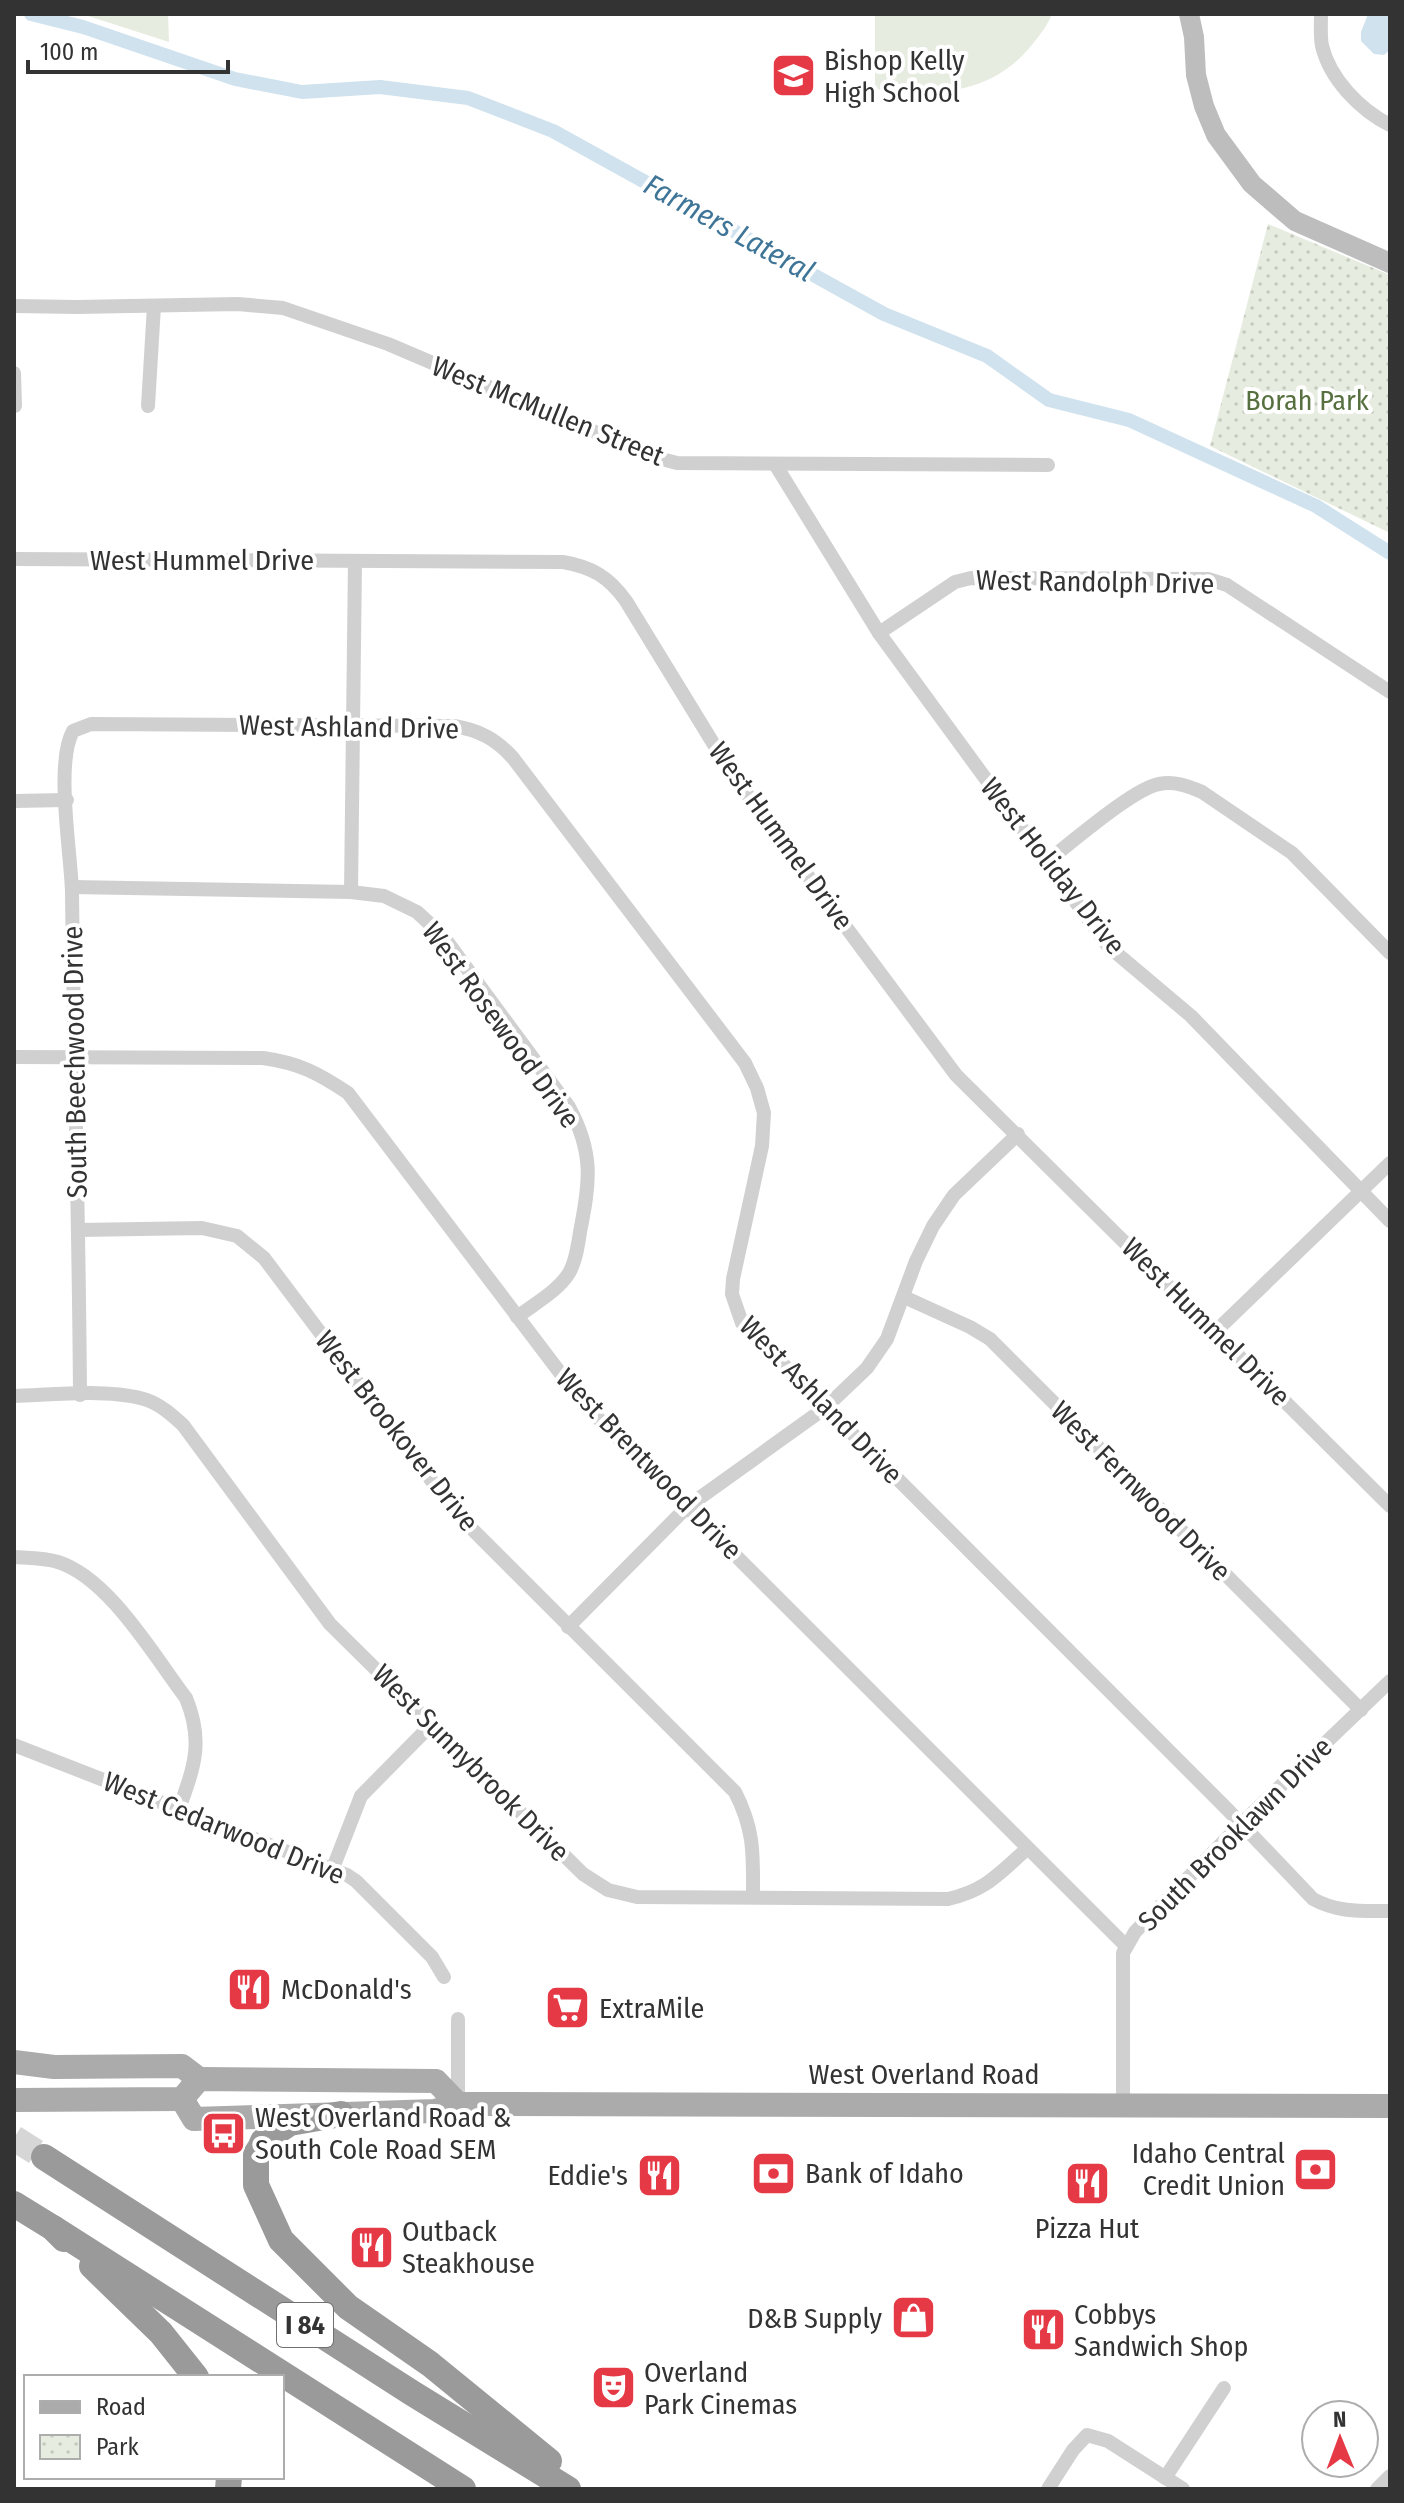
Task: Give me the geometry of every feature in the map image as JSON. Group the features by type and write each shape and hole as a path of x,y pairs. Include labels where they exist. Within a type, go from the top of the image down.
{"highway":[{"path":"341,2114 290,2123 263,2141 256,2154 256,2185 281,2240 348,2307 430,2364 582,2489"},
{"name":"I 84","path":"44,2157 568,2489"},
{"name":"I 84","path":"14,2204 284,2375"},
{"path":"53,2228 161,2333 194,2375"},
{"name":"I 84","path":"284,2375 463,2489"}],"main road":[{"path":"14,2062 54,2067 182,2066 199,2079 436,2081 458,2104"},
{"path":"14,2100 182,2099 199,2079"},
{"name":"West Overland Road","path":"182,2099 194,2119 435,2111 458,2104 1390,2106"}],"street":[{"path":"1189,14 1196,75 1204,106 1216,135 1252,184 1295,221 1390,263"},
{"path":"1194,37 1198,14"},
{"path":"1321,14 1322,46 1334,71 1355,103 1390,125"},
{"path":"1335,238 1390,248"},
{"name":"West McMullen Street","path":"14,306 238,304 283,308 388,344 654,457 677,463 1048,465"},
{"path":"148,406 154,306"},
{"path":"14,373 15,406"},
{"name":"West Holiday Drive","path":"775,464 879,633 1108,946 1191,1016 1390,1221"},
{"name":"West Hummel Drive","path":"14,559 563,562 602,574 626,601 732,774 956,1075 1390,1506"},
{"path":"351,892 355,561"},
{"name":"West Randolph Drive","path":"879,633 955,582 971,578 1208,579 1227,585 1390,692"},
{"name":"West Ashland Drive","path":"73,731 91,724 454,726 481,733 503,747 745,1063 757,1088 764,1113 762,1146 733,1279 735,1309 748,1329 1313,1899 1327,1907 1344,1911 1390,1911"},
{"name":"South Beechwood Drive","path":"73,731 66,749 72,887 80,1395"},
{"path":"1046,862 1142,790 1170,783 1186,785 1202,792 1285,847 1390,953"},
{"path":"14,801 67,800"},
{"name":"West Rosewood Drive","path":"72,887 351,892 384,896 417,912 443,936 569,1107 579,1126 589,1166 575,1259 569,1273 517,1317"},
{"name":"West Brentwood Drive","path":"14,1057 263,1058 291,1062 314,1071 348,1093 583,1403 1126,1946"},
{"path":"568,1627 687,1507 825,1408 878,1354 933,1226 954,1195 1018,1134"},
{"path":"1216,1331 1390,1163"},
{"name":"West Brookover Drive","path":"79,1230 202,1228 237,1236 252,1246 456,1513 735,1792 746,1812 752,1834 753,1897"},
{"name":"West Fernwood Drive","path":"904,1297 990,1339 1361,1710"},
{"name":"West Sunnybrook Drive","path":"14,1396 124,1394 148,1400 167,1410 183,1425 330,1624 583,1874 608,1890 637,1897 948,1899 986,1886 1027,1849"},
{"path":"14,1557 58,1562 88,1577 110,1597 186,1698 193,1715 197,1746 195,1763 179,1809"},
{"name":"South Brooklawn Drive","path":"1123,2104 1123,1953 1126,1946 1135,1932 1241,1824 1390,1681"},
{"path":"333,1868 361,1796 431,1725"},
{"name":"West Cedarwood Drive","path":"14,1745 333,1868 356,1881 432,1957 444,1977"},
{"path":"458,2019 458,2104"},
{"path":"1165,2478 1224,2388"},
{"path":"1048,2489 1073,2450 1087,2435 1108,2441 1183,2489"},
{"path":"1377,2489 1390,2476"}],"green space":[{"path":"82,14 168,14 169,42"},
{"path":"875,14 1052,14 1035,41 1019,59 1001,72 963,88 920,92 875,89"},
{"name":"Borah Park","path":"1268,224 1390,275 1390,533 1210,446"}],"water":[{"path":"1368,14 1390,14 1390,50 1384,55 1374,54 1361,41"}],"waterway":[{"name":"Farmers Lateral","path":"31,14 83,27 235,79 302,92 380,87 468,98 553,131 884,314 987,356 1049,400 1129,420 1316,506 1390,553"}],"tunnel":[{"path":"14,2138 44,2157"}],"place":[{"name":"Bishop Kelly High School","path":"793,76"},
{"name":"McDonald's","path":"250,1989"},
{"name":"ExtraMile","path":"568,2008"},
{"name":"West Overland Road & South Cole Road SEM","path":"224,2133"},
{"name":"Idaho Central Credit Union","path":"1316,2169"},
{"name":"Bank of Idaho","path":"774,2173"},
{"name":"Eddie's","path":"659,2175"},
{"name":"Pizza Hut","path":"1087,2184"},
{"name":"Outback Steakhouse","path":"371,2247"},
{"name":"D&B Supply","path":"913,2318"},
{"name":"Cobbys Sandwich Shop","path":"1043,2330"},
{"name":"Overland Park Cinemas","path":"613,2388"}]}
